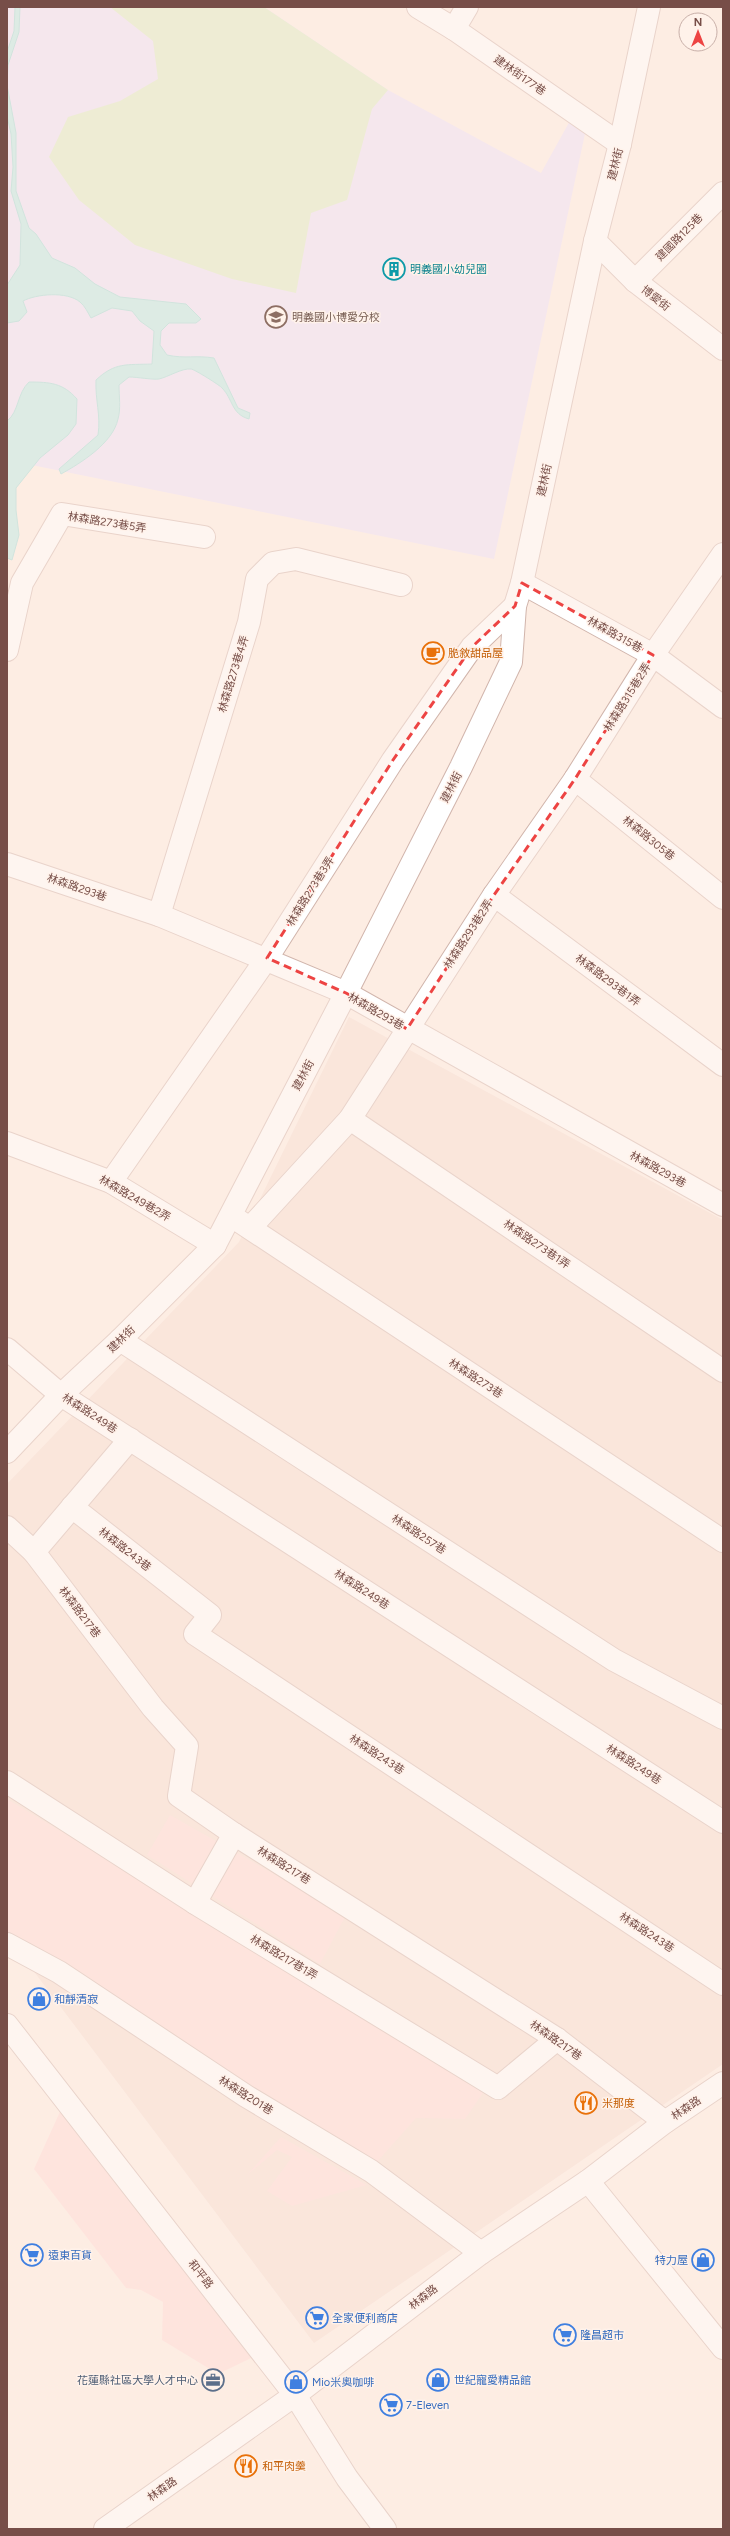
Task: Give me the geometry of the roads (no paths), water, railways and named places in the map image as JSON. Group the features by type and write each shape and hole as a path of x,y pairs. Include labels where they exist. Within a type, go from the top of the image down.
{"street":[{"name":"建林街177巷","path":"418,7 454,29 620,144"},
{"path":"454,29 467,7"},
{"name":"建林街","path":"7,1452 61,1395 120,1340 215,1245 229,1215 346,993 461,767 511,662 515,606 522,583 595,241 620,144 649,7"},
{"name":"建國路125巷","path":"635,281 723,193"},
{"name":"博愛街","path":"595,241 635,281 723,350"},
{"name":"林森路273巷5弄","path":"7,650 22,583 62,514 204,538"},
{"name":"林森路315巷2弄","path":"532,840 575,779 653,655 716,579 723,554"},
{"name":"林森路273巷4弄","path":"159,915 249,622 256,579 273,563 296,559 401,585"},
{"name":"林森路315巷","path":"522,583 653,655 723,707"},
{"name":"林森路273巷3弄","path":"111,1182 268,958 393,760 472,647 515,606"},
{"name":"林森路305巷","path":"575,779 723,898"},
{"name":"林森路293巷2弄","path":"250,1228 350,1119 494,895 532,840"},
{"name":"林森路293巷","path":"7,864 159,915 268,958 346,993 407,1029 723,1205"},
{"name":"林森路293巷1弄","path":"494,895 723,1065"},
{"name":"林森路273巷1弄","path":"350,1119 723,1371"},
{"name":"林森路249巷2弄","path":"7,1143 111,1182 215,1245"},
{"name":"林森路273巷","path":"229,1215 723,1541"},
{"name":"林森路257巷","path":"120,1340 614,1660 723,1718"},
{"name":"林森路249巷","path":"7,1348 61,1395 723,1822"},
{"path":"34,1552 130,1439"},
{"name":"林森路243巷","path":"72,1507 210,1616 195,1634 723,1984"},
{"name":"林森路217巷","path":"7,1527 34,1552 153,1708 187,1746 179,1796 234,1834 558,2039 665,2122"},
{"name":"林森路217巷1弄","path":"7,1782 195,1903 498,2088 558,2039"},
{"path":"195,1903 234,1834"},
{"name":"林森路201巷","path":"7,1944 59,1972 246,2096 371,2171 481,2253"},
{"name":"和平路","path":"7,2025 295,2396 347,2478 385,2529"},
{"name":"林森路","path":"105,2529 295,2396 481,2253 588,2181 665,2122 723,2083"},
{"path":"588,2181 723,2348"}],"water":[{"path":"15,7 20,7 19,32 8,65 7,85 7,52 14,31"},
{"path":"7,85 16,133 16,191 29,228 36,234 52,258 75,268 95,284 120,297 186,304 201,319 196,323 169,323 161,331 160,345 167,355 179,357 214,358 238,408 250,413 249,419 243,417 235,410 226,392 221,387 191,369 183,370 159,379 129,377 119,385 119,415 115,428 110,436 87,458 61,474 59,469 98,435 99,421 96,380 115,367 152,364 154,331 140,321 132,311 112,308 91,318 80,302 67,296 60,295 43,295 23,301 27,312 19,321 7,323 7,285 20,265 21,224 11,191 13,167 11,134 7,116"},
{"path":"29,382 56,384 72,394 77,399 76,424 68,435 40,458 16,488 16,510 19,535 12,560 7,558 7,421 14,413 22,391"}],"place":[{"name":"明義國小幼兒園","path":"394,269"},
{"name":"明義國小博愛分校","path":"276,317"},
{"name":"脆敘甜品屋","path":"433,653"},
{"name":"和靜清寂","path":"39,1999"},
{"name":"米那度","path":"586,2103"},
{"name":"遠東百貨","path":"32,2255"},
{"name":"特力屋","path":"703,2260"},
{"name":"全家便利商店","path":"317,2318"},
{"name":"隆昌超市","path":"565,2335"},
{"name":"花蓮縣社區大學人才中心","path":"213,2380"},
{"name":"世紀寵愛精品館","path":"438,2380"},
{"name":"Mio米奧咖啡","path":"296,2382"},
{"name":"7-Eleven","path":"391,2405"},
{"name":"和平肉羹","path":"246,2466"}]}
